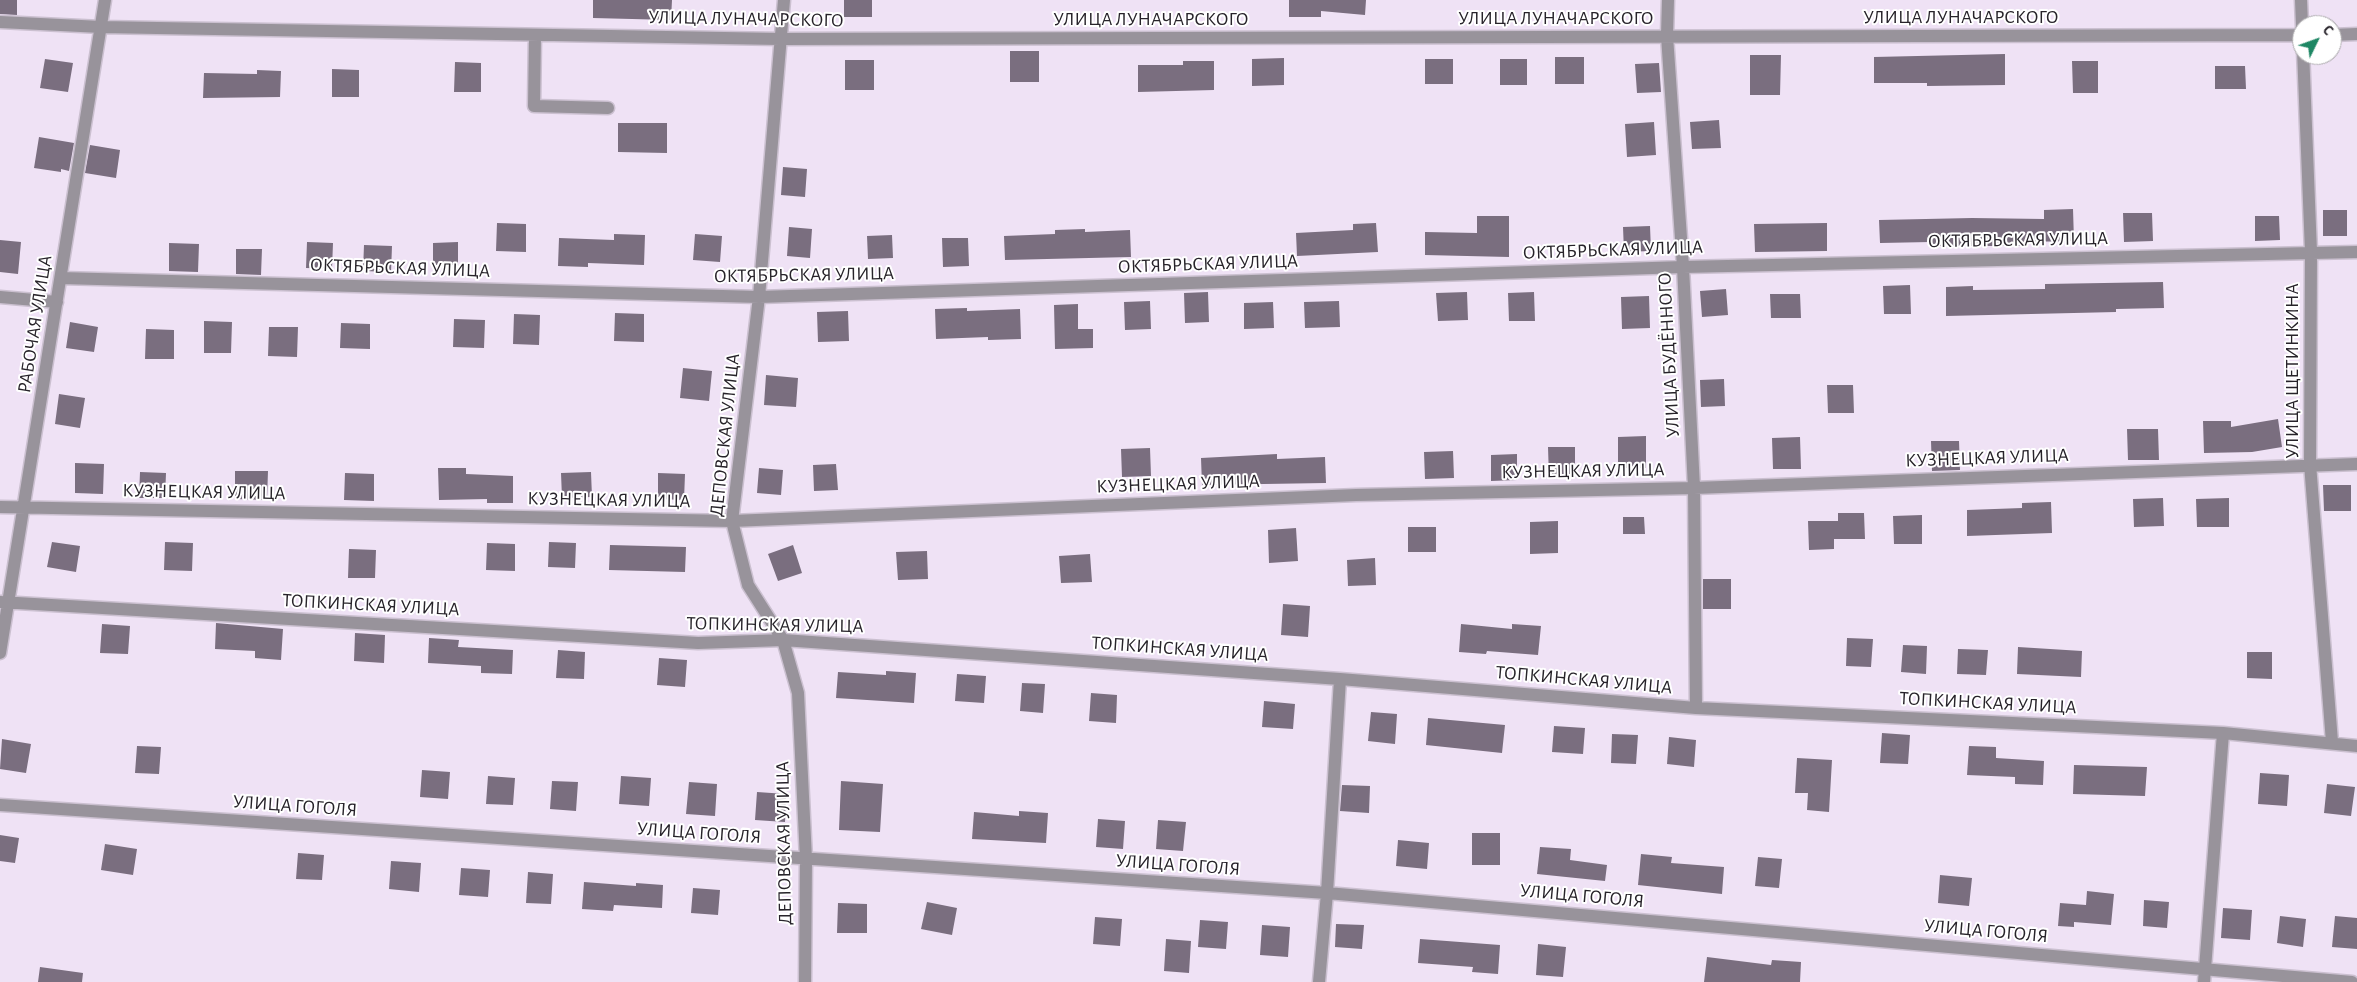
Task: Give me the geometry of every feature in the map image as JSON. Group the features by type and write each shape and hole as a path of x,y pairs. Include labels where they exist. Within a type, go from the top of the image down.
{"street":[{"name":"РАБОЧАЯ УЛИЦА","path":"0,654 4,602 24,507 105,0"},
{"name":"ДЕПОВСКАЯ УЛИЦА","path":"784,0 759,297 732,522 748,585 783,640 798,693 806,859 805,982"},
{"name":"УЛИЦА БУДЁННОГО","path":"1668,0 1667,36 1683,267 1694,488 1696,708"},
{"name":"УЛИЦА ЩЕТИНКИНА","path":"2301,0 2301,15"},
{"name":"УЛИЦА ЛУНАЧАРСКОГО","path":"0,22 101,27 780,39 2292,35"},
{"path":"2342,35 2357,34"},
{"path":"535,35 534,106 608,108"},
{"name":"УЛИЦА ЩЕТИНКИНА","path":"2303,65 2311,252 2310,464 2332,742"},
{"name":"ОКТЯБРЬСКАЯ УЛИЦА","path":"61,278 759,297 1683,267 2357,252"},
{"path":"0,297 57,302"},
{"name":"КУЗНЕЦКАЯ УЛИЦА","path":"0,507 732,522 1356,495 1694,488 2310,464 2357,464"},
{"name":"ТОПКИНСКАЯ УЛИЦА","path":"4,602 698,643 783,640 1340,679 1696,708 2223,733 2332,742 2357,746"},
{"path":"1319,982 1327,894 1340,679"},
{"path":"2204,982 2223,733"},
{"name":"УЛИЦА ГОГОЛЯ","path":"0,805 1327,894 2352,982"}],"building":[{"path":"0,0 17,0 17,15 0,14"},
{"path":"593,0 672,0 671,20 593,18"},
{"path":"844,0 872,0 872,17 844,17"},
{"path":"1289,0 1366,0 1365,15 1321,11 1321,17 1289,17"},
{"path":"1010,51 1039,51 1039,82 1010,82"},
{"path":"2005,54 2005,85 1927,86 1927,83 1874,83 1874,57"},
{"path":"1750,55 1781,55 1780,95 1750,95"},
{"path":"1555,57 1584,57 1584,84 1555,84"},
{"path":"1284,58 1284,85 1252,86 1252,59"},
{"path":"45,59 73,63 68,92 40,88"},
{"path":"1425,59 1453,59 1453,84 1425,84"},
{"path":"1500,59 1527,59 1527,85 1500,85"},
{"path":"845,60 874,60 874,90 845,90"},
{"path":"1183,61 1214,61 1214,90 1138,92 1138,65 1183,65"},
{"path":"2072,61 2098,61 2098,93 2073,93"},
{"path":"455,62 481,63 481,92 454,92"},
{"path":"1659,63 1661,92 1637,93 1635,64"},
{"path":"2215,66 2245,66 2246,89 2215,89"},
{"path":"332,69 359,70 359,97 332,97"},
{"path":"257,70 281,71 280,97 203,98 204,73 257,74"},
{"path":"1719,120 1721,148 1692,149 1690,122"},
{"path":"1654,122 1656,155 1627,157 1625,124"},
{"path":"618,123 667,123 667,153 618,152"},
{"path":"39,137 74,143 69,171 61,169 61,172 34,168"},
{"path":"90,145 120,150 116,178 85,173"},
{"path":"783,167 807,169 805,197 781,195"},
{"path":"2073,209 2074,241 2021,242 2021,246 1930,246 1930,242 1880,243 1879,220 2044,219 2044,210"},
{"path":"2323,210 2347,210 2347,236 2323,236"},
{"path":"2123,213 2152,213 2153,241 2124,242"},
{"path":"1477,216 1509,216 1509,257 1425,255 1425,232 1477,233"},
{"path":"2255,216 2279,216 2280,240 2255,241"},
{"path":"497,223 526,224 526,252 496,251"},
{"path":"1376,223 1378,252 1297,256 1296,233 1353,230 1353,224"},
{"path":"1827,223 1827,251 1755,252 1754,224"},
{"path":"1650,226 1651,251 1624,252 1623,227"},
{"path":"789,227 812,229 810,258 787,256"},
{"path":"1085,229 1085,232 1130,230 1131,257 1005,260 1004,236 1055,234 1055,230"},
{"path":"614,234 645,235 644,265 588,263 588,267 558,266 559,238 614,240"},
{"path":"695,234 722,236 720,262 693,260"},
{"path":"892,235 893,258 868,259 867,236"},
{"path":"942,238 968,238 969,266 943,267"},
{"path":"0,240 21,242 18,274 0,272"},
{"path":"307,242 333,243 332,269 306,268"},
{"path":"458,242 458,265 433,265 433,243"},
{"path":"169,243 199,244 198,272 169,271"},
{"path":"364,245 392,246 391,272 363,271"},
{"path":"236,249 262,249 261,275 236,274"},
{"path":"2163,282 2164,308 2116,309 2116,312 1946,316 1946,287 1973,286 1973,290 2045,289 2045,284"},
{"path":"1910,285 1911,314 1884,314 1883,286"},
{"path":"1726,289 1728,315 1702,317 1700,291"},
{"path":"1208,292 1209,322 1185,323 1184,293"},
{"path":"1467,292 1468,320 1438,321 1436,293"},
{"path":"1534,292 1535,321 1509,321 1508,293"},
{"path":"1770,294 1800,294 1801,318 1771,318"},
{"path":"1649,296 1650,328 1622,329 1621,297"},
{"path":"1150,301 1151,329 1125,330 1124,302"},
{"path":"1339,301 1340,327 1305,328 1304,302"},
{"path":"1273,302 1274,328 1244,329 1244,303"},
{"path":"1078,304 1078,329 1093,329 1093,348 1055,349 1054,305"},
{"path":"967,308 967,311 1020,309 1021,339 988,340 988,337 936,339 935,309"},
{"path":"848,311 849,341 818,342 817,312"},
{"path":"615,313 644,314 644,342 614,341"},
{"path":"514,314 540,315 539,345 513,344"},
{"path":"454,319 485,320 484,348 453,347"},
{"path":"204,321 232,322 231,353 204,353"},
{"path":"70,322 98,327 94,352 66,348"},
{"path":"341,323 370,324 370,349 340,348"},
{"path":"269,327 298,327 297,357 268,356"},
{"path":"146,329 174,330 174,359 145,359"},
{"path":"683,368 712,371 709,401 680,398"},
{"path":"766,375 798,378 796,407 764,405"},
{"path":"1724,379 1725,406 1701,407 1700,380"},
{"path":"1827,385 1853,385 1854,413 1828,413"},
{"path":"59,394 85,398 80,428 55,424"},
{"path":"2278,419 2282,447 2252,452 2204,453 2203,421 2231,421 2231,427"},
{"path":"2127,429 2158,429 2159,460 2128,460"},
{"path":"1646,436 1646,468 1618,468 1618,437"},
{"path":"1800,437 1801,469 1773,469 1772,438"},
{"path":"1931,441 1959,441 1960,470 1932,471"},
{"path":"1548,447 1575,447 1575,477 1549,478"},
{"path":"1150,448 1151,476 1122,477 1121,449"},
{"path":"1453,451 1454,478 1425,479 1424,452"},
{"path":"1277,454 1277,459 1325,457 1326,483 1202,485 1201,458"},
{"path":"1517,454 1517,480 1491,481 1491,455"},
{"path":"75,463 104,464 103,494 75,493"},
{"path":"836,464 838,490 814,491 813,465"},
{"path":"438,468 466,468 466,474 513,476 513,503 487,503 487,499 439,500"},
{"path":"759,468 783,470 781,495 757,493"},
{"path":"235,471 268,471 267,500 235,499"},
{"path":"140,472 166,473 165,498 139,498"},
{"path":"591,472 592,497 562,498 561,473"},
{"path":"345,473 374,474 374,501 344,500"},
{"path":"658,473 685,474 684,500 658,499"},
{"path":"2323,485 2351,485 2351,511 2324,511"},
{"path":"2163,498 2164,526 2134,527 2133,499"},
{"path":"2229,498 2229,527 2197,527 2196,499"},
{"path":"2051,502 2052,533 1967,536 1967,510 2022,508 2022,503"},
{"path":"1838,513 1864,513 1865,539 1834,539 1834,549 1809,550 1808,521 1838,521"},
{"path":"1922,515 1922,544 1894,544 1893,516"},
{"path":"1623,517 1644,517 1645,534 1623,534"},
{"path":"1558,521 1558,553 1530,554 1530,522"},
{"path":"1408,527 1436,527 1436,552 1408,552"},
{"path":"1296,528 1298,561 1269,563 1268,530"},
{"path":"52,542 80,546 76,572 47,567"},
{"path":"165,542 193,543 192,571 164,570"},
{"path":"549,542 576,543 575,568 548,567"},
{"path":"487,543 515,544 515,571 486,570"},
{"path":"610,545 686,547 685,572 609,570"},
{"path":"793,545 802,573 778,581 768,554"},
{"path":"349,549 376,550 375,578 348,578"},
{"path":"927,551 928,579 898,580 896,552"},
{"path":"1090,554 1092,582 1061,583 1059,556"},
{"path":"1375,558 1376,585 1348,586 1347,560"},
{"path":"1703,579 1731,579 1731,609 1703,609"},
{"path":"1283,604 1310,606 1308,637 1281,635"},
{"path":"216,623 283,629 281,660 255,658 255,651 215,649"},
{"path":"102,624 130,626 128,654 100,653"},
{"path":"1461,624 1512,629 1512,624 1541,626 1538,655 1487,651 1486,654 1459,652"},
{"path":"355,633 385,635 384,663 354,661"},
{"path":"429,638 459,640 458,647 513,650 512,674 481,673 481,666 428,663"},
{"path":"1847,638 1873,639 1871,667 1846,666"},
{"path":"1903,645 1927,646 1926,674 1901,672"},
{"path":"2018,647 2082,651 2081,677 2017,674"},
{"path":"1958,649 1988,650 1986,675 1957,674"},
{"path":"558,650 585,652 584,679 556,678"},
{"path":"2247,652 2272,652 2272,679 2247,678"},
{"path":"659,658 687,660 685,687 657,685"},
{"path":"886,671 916,673 914,703 836,698 838,672 886,675"},
{"path":"957,674 986,676 984,703 955,701"},
{"path":"1022,683 1045,684 1043,713 1020,711"},
{"path":"1091,693 1117,695 1116,723 1089,721"},
{"path":"1264,701 1295,704 1293,729 1262,727"},
{"path":"1371,712 1397,714 1395,744 1368,741"},
{"path":"1428,718 1505,725 1502,753 1426,745"},
{"path":"1554,726 1585,728 1583,754 1552,752"},
{"path":"1882,733 1910,735 1908,764 1880,763"},
{"path":"1612,734 1638,735 1636,764 1611,763"},
{"path":"1669,737 1696,740 1694,767 1667,764"},
{"path":"2,739 31,744 26,773 0,769"},
{"path":"137,746 161,747 159,774 135,773"},
{"path":"1969,746 1996,747 1996,758 2044,761 2043,785 2015,784 2015,777 1967,775"},
{"path":"1797,758 1832,760 1829,812 1807,810 1808,793 1795,793"},
{"path":"2074,765 2147,767 2145,796 2073,794"},
{"path":"422,770 450,772 448,799 420,797"},
{"path":"2260,773 2289,775 2287,806 2258,804"},
{"path":"488,776 515,778 513,805 486,804"},
{"path":"621,776 651,778 649,806 619,804"},
{"path":"552,781 578,782 576,811 550,809"},
{"path":"841,781 883,784 880,832 839,830"},
{"path":"689,782 717,784 715,816 686,814"},
{"path":"2327,784 2355,787 2351,816 2324,813"},
{"path":"1342,785 1370,786 1369,813 1340,811"},
{"path":"757,792 786,794 785,822 755,820"},
{"path":"1019,811 1048,813 1046,843 972,839 974,812 1019,816"},
{"path":"1098,819 1125,821 1123,849 1096,847"},
{"path":"1158,820 1186,822 1183,851 1156,849"},
{"path":"1472,833 1500,833 1500,865 1472,865"},
{"path":"0,835 19,838 15,863 0,861"},
{"path":"1398,840 1429,843 1427,869 1396,866"},
{"path":"105,844 137,849 133,875 101,870"},
{"path":"1540,847 1571,849 1570,860 1607,865 1605,881 1537,874"},
{"path":"298,853 324,855 322,880 296,879"},
{"path":"1641,854 1672,857 1671,863 1724,867 1722,894 1638,885"},
{"path":"1758,857 1782,859 1779,888 1755,886"},
{"path":"391,861 421,863 419,892 389,889"},
{"path":"461,868 490,870 488,897 459,895"},
{"path":"528,872 553,874 551,904 526,903"},
{"path":"1940,875 1972,878 1969,906 1938,903"},
{"path":"584,882 636,886 636,883 663,885 662,908 614,905 613,911 582,909"},
{"path":"693,888 720,890 718,915 691,913"},
{"path":"2087,891 2114,894 2111,925 2074,922 2074,927 2058,926 2060,903 2086,905"},
{"path":"2144,900 2169,902 2167,928 2143,926"},
{"path":"927,902 957,908 952,935 921,929"},
{"path":"838,903 867,904 867,933 837,933"},
{"path":"2223,908 2252,910 2250,940 2221,938"},
{"path":"2280,916 2306,919 2303,947 2277,943"},
{"path":"2335,916 2357,918 2357,949 2332,947"},
{"path":"1095,917 1122,919 1120,946 1093,944"},
{"path":"1200,920 1228,922 1226,949 1198,947"},
{"path":"1336,924 1364,925 1362,949 1335,947"},
{"path":"1262,925 1290,927 1288,957 1260,955"},
{"path":"1166,939 1191,941 1189,973 1164,971"},
{"path":"1420,939 1500,945 1498,974 1472,972 1473,967 1418,963"},
{"path":"1538,944 1566,947 1563,977 1536,975"},
{"path":"1707,957 1771,965 1772,960 1801,962 1800,982 1704,982"},
{"path":"40,967 83,973 82,982 38,982"}]}
